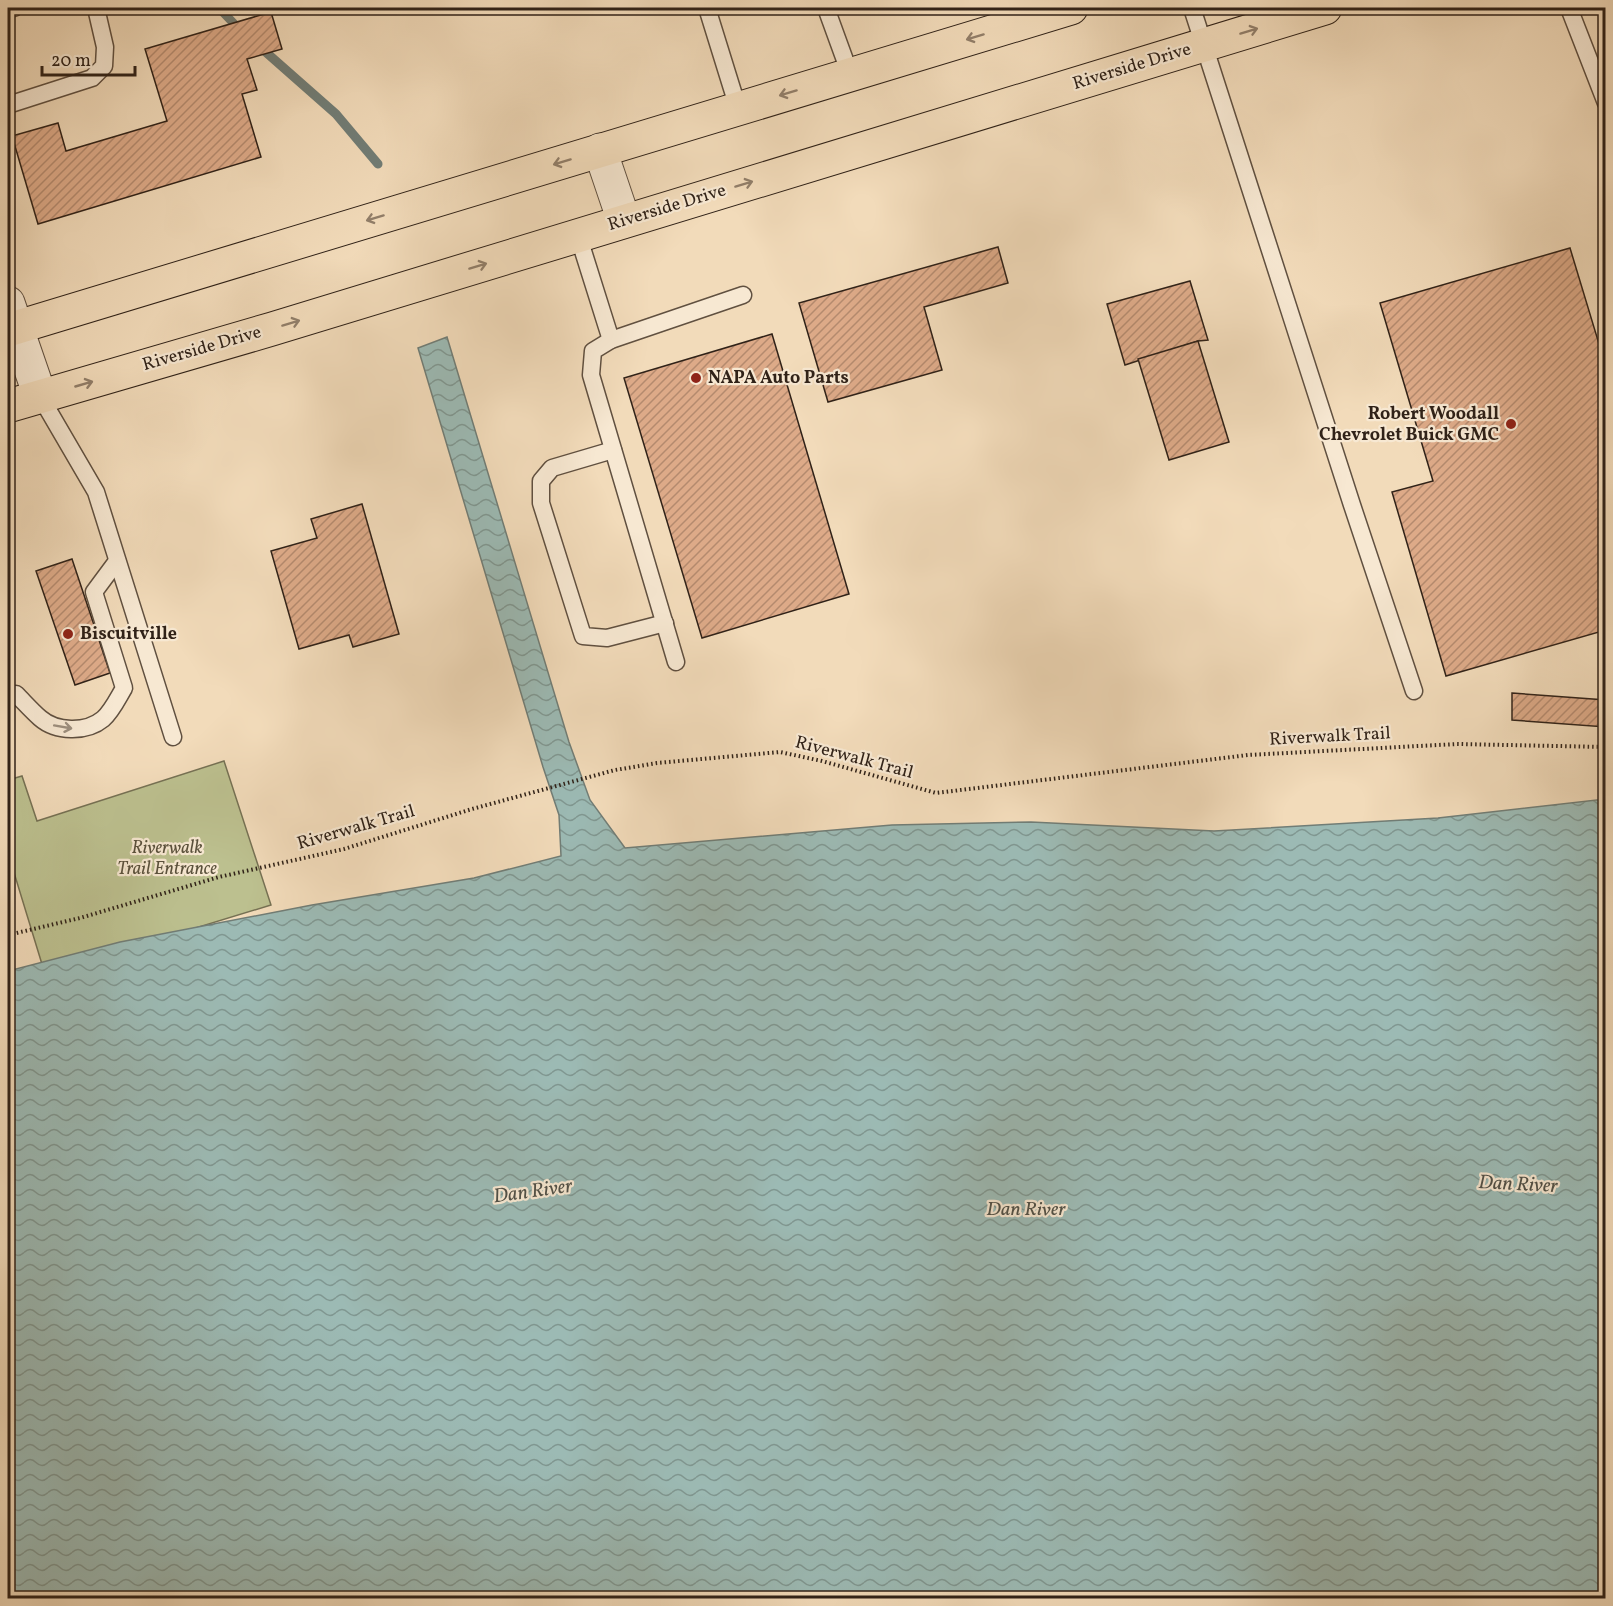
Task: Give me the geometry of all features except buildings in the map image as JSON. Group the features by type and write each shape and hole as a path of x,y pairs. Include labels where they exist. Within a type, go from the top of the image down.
{"main road":[{"path":"10,320 600,150 850,74 1004,17 1071,8"},
{"name":"Riverside Drive","path":"8,406 261,332 1325,8"}],"street":[{"path":"600,150 624,221"},
{"path":"10,320 40,396"}],"lane":[{"path":"8,9 14,8"},
{"path":"8,102 92,78 104,66 105,46 96,8"},
{"path":"707,8 738,108"},
{"path":"826,8 850,74"},
{"path":"1192,8 1414,691"},
{"path":"1569,8 1605,103"},
{"path":"578,235 611,340"},
{"path":"676,662 591,375 593,351 611,340 743,296"},
{"path":"40,396 96,492 173,737"},
{"path":"613,450 552,468 541,481 541,503 583,636 608,638 665,623"},
{"path":"16,694 42,720 59,728 80,729 102,720 115,705 124,688 94,592 117,561"}],"path":[{"name":"Riverwalk Trail","path":"8,935 80,918 219,877 344,849 414,826 615,770 657,763 780,752 841,766 936,794 1248,755 1458,744 1605,747"}],"green space":[{"name":"Riverwalk Trail Entrance","path":"224,761 271,905 45,974 8,853 8,780 22,776 37,821"}],"water":[{"name":"Dan River","path":"447,337 569,742 590,800 625,848 892,825 1031,822 1214,831 1438,818 1605,799 1605,1598 8,1598 8,971 120,942 312,905 474,878 561,856 559,815 418,348"}],"waterway":[{"path":"219,8 240,30"},
{"path":"260,47 336,114 378,164"}],"place":[{"name":"NAPA Auto Parts","path":"696,378"},
{"name":"Robert Woodall Chevrolet Buick GMC","path":"1511,424"},
{"name":"Biscuitville","path":"68,634"}]}
